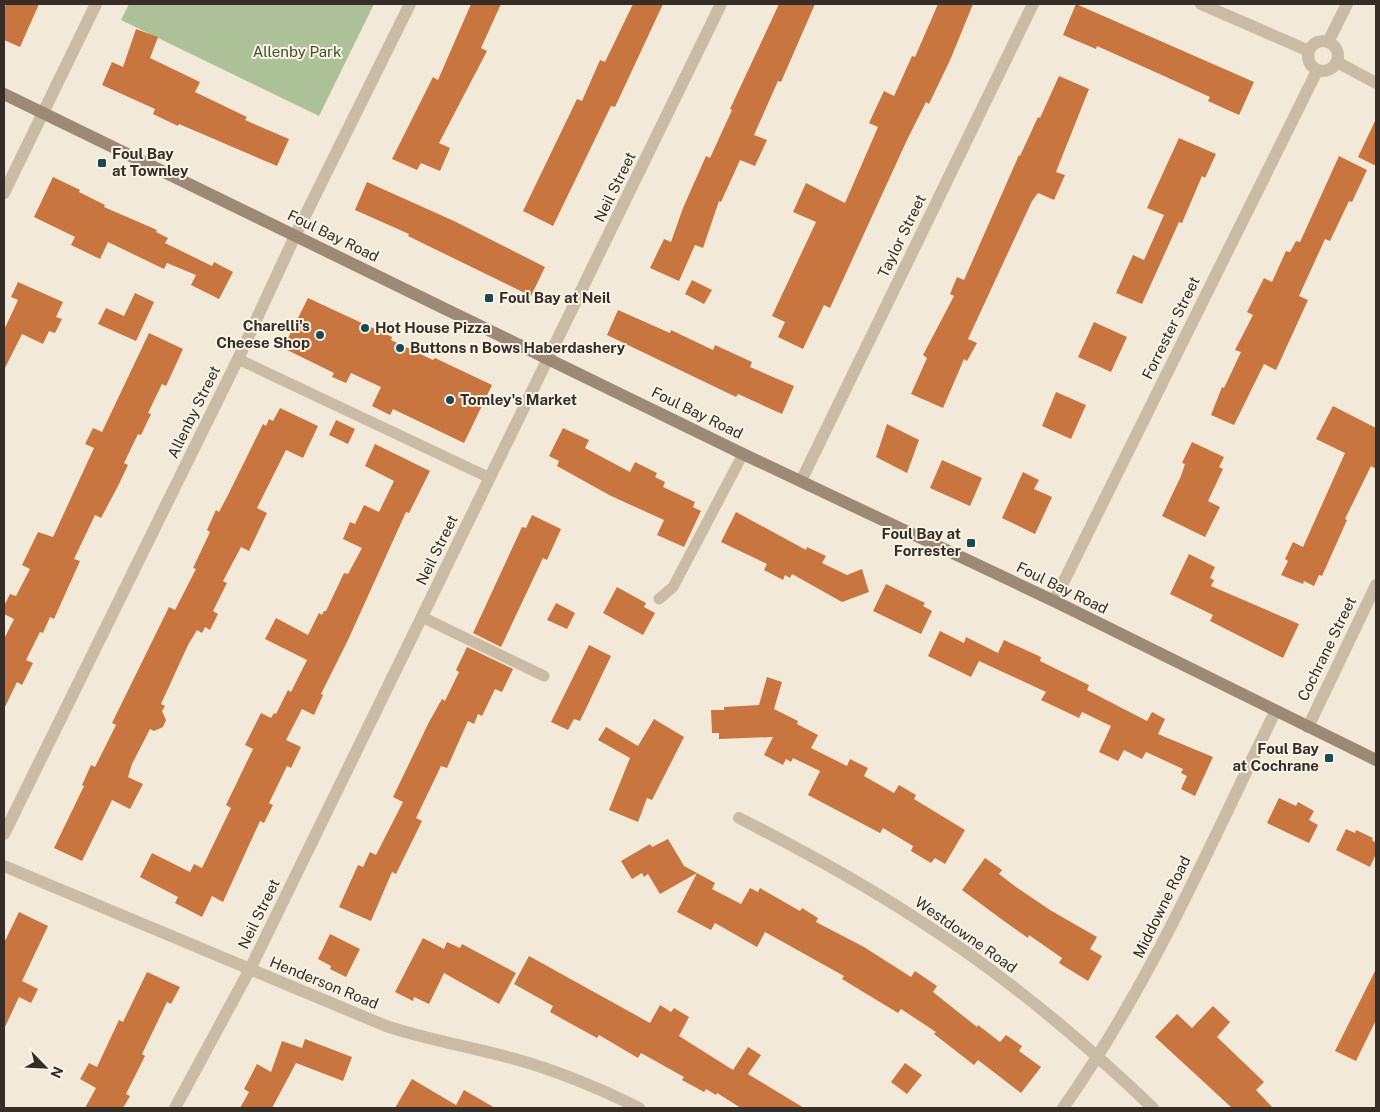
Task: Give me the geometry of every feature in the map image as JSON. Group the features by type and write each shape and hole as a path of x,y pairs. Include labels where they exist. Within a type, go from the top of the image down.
{"main road":[{"name":"Foul Bay Road","path":"4,94 743,454 1054,601 1376,760"}],"street":[{"path":"4,192 96,4"},
{"name":"Allenby Street","path":"4,834 410,4"},
{"name":"Neil Street","path":"175,1108 250,970 721,4"},
{"name":"Taylor Street","path":"801,482 1033,4"},
{"path":"1201,4 1309,51"},
{"path":"1328,42 1347,4"},
{"path":"1320,41 1328,42 1335,47 1338,54 1337,62 1332,69 1325,72 1311,66 1308,58 1313,44 1320,41"},
{"path":"1337,62 1376,83"},
{"name":"Forrester Street","path":"1054,601 1317,70"},
{"name":"Cochrane Street","path":"1308,727 1376,585"},
{"name":"Middowne Road","path":"1063,1108 1098,1058 1151,968 1276,712"},
{"name":"Westdowne Road","path":"739,818 788,843 918,919 984,966 1062,1026 1153,1108"},
{"name":"Henderson Road","path":"4,866 386,1026 416,1036 515,1059 569,1076 639,1108"}],"lane":[{"path":"238,359 490,478"},
{"path":"659,599 673,587 743,454"},
{"path":"422,617 544,676"}],"green space":[{"name":"Allenby Park","path":"129,4 374,4 319,116 121,20"}],"building":[{"path":"6,4 39,4 20,47 4,40 4,10"},
{"path":"471,4 501,4 481,48 487,51 439,143 450,148 440,171 421,163 417,170 392,159 433,77 438,80"},
{"path":"633,4 663,4 615,107 611,106 553,226 523,211 577,99 582,101 600,60 605,62"},
{"path":"779,4 815,4 781,82 778,81 754,135 767,140 755,166 740,160 721,202 719,201 703,248 695,245 679,281 650,268 664,239 671,242 683,208 706,156 710,158 732,110 730,109"},
{"path":"938,4 973,4 951,58 929,104 926,102 907,140 830,308 824,305 803,349 778,337 785,322 772,316 816,222 793,212 806,183 845,203 878,127 869,123 884,91 894,96 912,56 915,57"},
{"path":"1076,4 1254,82 1239,115 1208,101 1210,97 1164,76 1097,46 1096,49 1063,35"},
{"path":"136,29 158,37 150,58 200,82 195,92 247,117 245,120 289,139 277,166 179,124 178,126 153,114 155,109 102,85 112,62 123,67"},
{"path":"1059,76 1089,89 1056,172 1065,175 1054,200 1038,193 1032,201 968,339 977,343 967,361 964,359 943,408 911,394 927,358 923,355 954,296 950,294 957,277 964,280 1019,155 1038,117 1040,118"},
{"path":"1376,119 1376,166 1358,157"},
{"path":"1179,138 1216,154 1205,178 1202,176 1182,223 1179,222 1142,304 1116,293 1133,255 1144,260 1164,215 1147,208"},
{"path":"1339,156 1367,170 1352,202 1349,201 1330,241 1325,239 1299,296 1308,300 1276,370 1264,364 1234,425 1211,415 1222,387 1224,388 1241,352 1235,350 1253,315 1247,312 1264,278 1272,282 1286,251 1290,252 1296,241 1300,242"},
{"path":"53,177 80,190 79,192 105,205 104,207 157,230 156,232 168,238 165,243 212,266 214,262 233,272 219,299 191,285 196,275 167,263 164,269 108,242 100,259 71,245 75,237 34,217"},
{"path":"367,182 454,221 545,267 531,296 408,236 409,234 355,210"},
{"path":"692,280 712,290 704,304 685,294"},
{"path":"18,282 63,302 56,317 62,319 55,333 49,331 43,344 22,334 4,370 4,330 18,300 11,297"},
{"path":"135,293 154,302 136,341 98,324 106,308 124,316"},
{"path":"308,298 392,337 391,340 433,360 435,358 492,385 464,443 393,409 390,415 372,406 381,387 351,373 346,383 332,377 334,373 283,348"},
{"path":"618,310 670,333 671,330 713,350 715,345 752,362 750,367 794,386 782,414 738,394 736,397 607,335"},
{"path":"1094,322 1127,337 1111,372 1078,357"},
{"path":"149,333 183,349 166,386 162,384 148,413 151,414 141,435 138,434 124,463 128,465 118,486 101,518 95,515 74,559 80,561 54,619 50,617 43,633 40,632 26,660 33,663 22,685 17,682 4,709 4,639 14,619 4,614 4,606 10,594 16,596 30,569 22,565 38,532 53,537 94,448 85,444 93,428 102,432"},
{"path":"1056,392 1086,405 1071,439 1042,426"},
{"path":"1333,406 1376,428 1376,469 1371,466 1345,519 1347,520 1322,576 1319,575 1314,586 1304,581 1303,584 1281,575 1288,561 1285,559 1293,542 1303,547 1345,453 1316,439"},
{"path":"280,408 318,426 303,458 286,450 257,508 267,513 249,551 241,547 223,581 227,583 213,611 218,614 210,630 205,627 202,633 197,630 188,645 161,704 165,706 162,711 166,720 163,727 154,731 150,729 132,764 128,777 143,784 130,809 112,800 82,861 54,848 84,786 82,785 91,765 95,767 116,725 112,723 169,607 175,610 196,569 193,568 210,532 207,530 216,510 219,512 263,424 266,426 269,419 273,421"},
{"path":"336,420 355,429 348,444 329,435"},
{"path":"887,424 919,440 907,473 876,457"},
{"path":"563,428 589,440 585,448 630,472 635,462 657,473 655,477 665,482 663,487 695,502 693,507 701,511 684,547 657,535 664,520 611,496 557,466 559,461 549,456"},
{"path":"1192,442 1224,457 1219,467 1223,469 1208,501 1220,507 1205,537 1162,516 1181,476 1185,464 1182,463"},
{"path":"375,444 430,471 409,513 406,512 348,640 321,694 323,695 314,715 302,709 286,740 301,747 291,768 287,766 269,803 273,805 264,823 260,821 223,902 212,896 202,917 175,903 178,897 140,877 152,853 190,872 194,864 202,868 231,808 226,805 253,749 245,745 261,713 271,718 274,713 276,714 288,690 291,692 307,660 265,639 276,618 308,635 319,613 322,615 326,611 344,573 348,574 362,548 343,539 350,522 355,524 364,505 379,512 394,481 365,466"},
{"path":"942,460 982,478 970,506 930,488"},
{"path":"1023,472 1039,480 1034,489 1052,497 1035,534 1002,518"},
{"path":"736,512 806,550 807,547 826,556 822,563 847,575 862,569 869,592 842,602 792,574 790,578 785,575 783,580 764,570 767,564 721,542"},
{"path":"532,515 561,529 547,560 543,558 501,647 473,633 522,527 526,528"},
{"path":"1189,554 1215,567 1210,578 1214,580 1211,586 1299,624 1283,658 1210,621 1213,615 1170,594"},
{"path":"886,584 925,603 923,606 932,611 921,634 873,611"},
{"path":"617,587 646,603 644,607 655,613 643,635 603,613"},
{"path":"556,603 575,613 567,629 547,620"},
{"path":"940,631 964,643 966,637 998,653 1004,640 1041,657 1040,661 1089,685 1087,690 1147,721 1152,712 1165,719 1158,734 1213,757 1195,796 1181,789 1187,776 1181,773 1183,769 1146,752 1142,759 1124,750 1118,761 1099,752 1111,726 1082,712 1079,718 1041,700 1046,692 979,661 971,677 928,656"},
{"path":"589,645 611,656 580,721 574,719 568,730 551,722"},
{"path":"467,647 513,669 502,692 495,689 482,716 478,714 474,724 468,721 447,768 441,766 416,818 422,821 396,874 392,872 371,921 339,907 358,865 363,867 370,852 376,855 403,802 393,797 429,722 442,699 445,701 459,672 456,670"},
{"path":"767,677 782,682 774,709 798,721 797,724 818,735 811,748 847,766 850,759 868,768 864,776 894,793 899,785 916,795 914,799 965,830 945,864 935,858 931,863 911,851 913,846 883,828 880,833 808,795 820,771 793,758 791,762 786,759 783,765 764,755 773,737 719,739 719,733 712,733 711,710 724,710 724,707 759,705"},
{"path":"654,719 684,737 652,800 647,798 638,822 609,810 630,758 598,740 606,727 638,746"},
{"path":"1279,798 1296,806 1298,802 1314,811 1309,820 1318,825 1309,843 1267,823"},
{"path":"1346,829 1355,833 1356,830 1373,838 1372,840 1376,843 1376,854 1370,867 1336,850"},
{"path":"668,839 684,866 697,873 660,894 648,874 644,877 642,873 632,879 621,861 650,844 652,847"},
{"path":"985,858 1002,870 999,874 1016,887 1050,910 1097,937 1090,949 1102,956 1088,981 1059,963 1062,958 1029,935 1028,938 962,890"},
{"path":"697,873 715,883 712,889 741,904 750,888 758,892 760,888 800,911 802,908 818,918 816,922 864,947 911,977 915,971 937,986 933,992 977,1027 978,1025 1000,1042 1006,1035 1022,1046 1019,1051 1041,1067 1021,1093 978,1060 974,1065 934,1034 936,1032 901,1009 898,1013 842,979 844,976 765,932 757,947 715,923 711,930 677,912"},
{"path":"19,912 48,926 22,981 38,989 31,1003 19,997 4,1029 4,943"},
{"path":"330,934 360,949 346,977 330,969 331,966 318,959"},
{"path":"423,938 444,949 447,942 460,948 462,944 516,973 499,1004 444,973 429,1004 414,997 413,1001 395,992"},
{"path":"529,956 650,1023 660,1005 671,1012 674,1008 689,1017 679,1036 733,1070 748,1047 761,1055 748,1074 804,1108 741,1108 717,1093 716,1095 706,1089 704,1092 682,1080 684,1077 641,1053 638,1058 599,1035 597,1038 566,1021 550,1012 553,1006 514,984"},
{"path":"1376,969 1376,1020 1356,1061 1335,1051"},
{"path":"147,972 180,987 171,1004 167,1002 142,1054 145,1056 126,1094 130,1096 123,1108 85,1108 96,1088 80,1079 89,1063 97,1067 119,1020 123,1022"},
{"path":"1213,1006 1230,1022 1217,1037 1264,1082 1256,1090 1273,1108 1232,1108 1155,1037 1177,1014 1192,1028"},
{"path":"305,1039 352,1057 343,1081 296,1063 272,1108 240,1108 249,1092 244,1089 257,1064 271,1072 282,1041 302,1048"},
{"path":"905,1063 922,1075 907,1094 891,1082"},
{"path":"412,1079 456,1105 464,1090 495,1108 395,1108"}],"place":[{"name":"Foul Bay at Townley","path":"102,163"},
{"name":"Foul Bay at Neil","path":"489,298"},
{"name":"Hot House Pizza","path":"365,328"},
{"name":"Charelli's Cheese Shop","path":"320,335"},
{"name":"Buttons n Bows Haberdashery","path":"400,348"},
{"name":"Tomley's Market","path":"450,400"},
{"name":"Foul Bay at Forrester","path":"971,543"},
{"name":"Foul Bay at Cochrane","path":"1329,758"}]}
